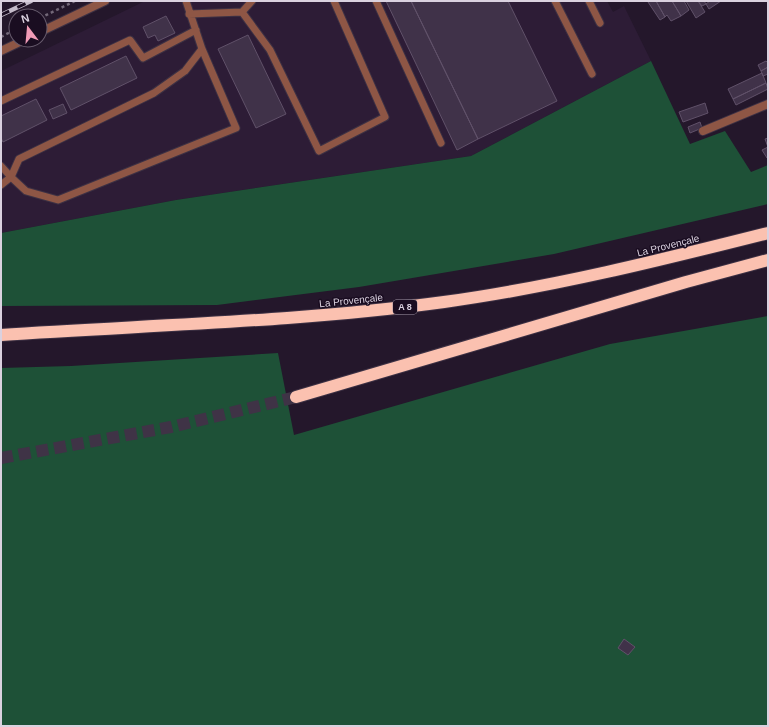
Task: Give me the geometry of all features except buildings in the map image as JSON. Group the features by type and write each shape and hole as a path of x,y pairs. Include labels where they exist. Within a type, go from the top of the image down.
{"highway":[{"name":"La Provençale","path":"1,335 290,318 445,302 496,294 643,264 768,233"},
{"path":"296,397 686,282 768,260"}],"street":[{"path":"48,28 105,1"},
{"path":"704,131 768,104"}],"lane":[{"path":"1,166 26,191 58,200 236,128 202,49 189,14 186,1"},
{"path":"189,14 242,12 252,1"},
{"path":"242,12 270,50 319,151 385,117 334,1"},
{"path":"376,1 441,143"},
{"path":"555,1 592,74"},
{"path":"589,1 600,23"},
{"path":"1,101 130,40 143,58 196,30"},
{"path":"1,185 11,177 19,159 154,93 185,71 202,49"}],"path":[{"path":"48,14 75,1"}],"shaded area":[{"path":"145,1 607,1 613,12 624,6 651,61 471,156 176,200 1,233 1,71"}],"green space":[{"path":"651,61 690,144 725,131 751,172 768,165 768,204 554,254 359,287 217,305 1,306 1,233 176,200 471,156"},
{"path":"768,316 768,726 1,726 1,368 71,366 278,353 294,435 610,344"}],"tunnel":[{"path":"1,458 171,427 296,397"}],"railway":[{"path":"1,15 31,1"}]}
